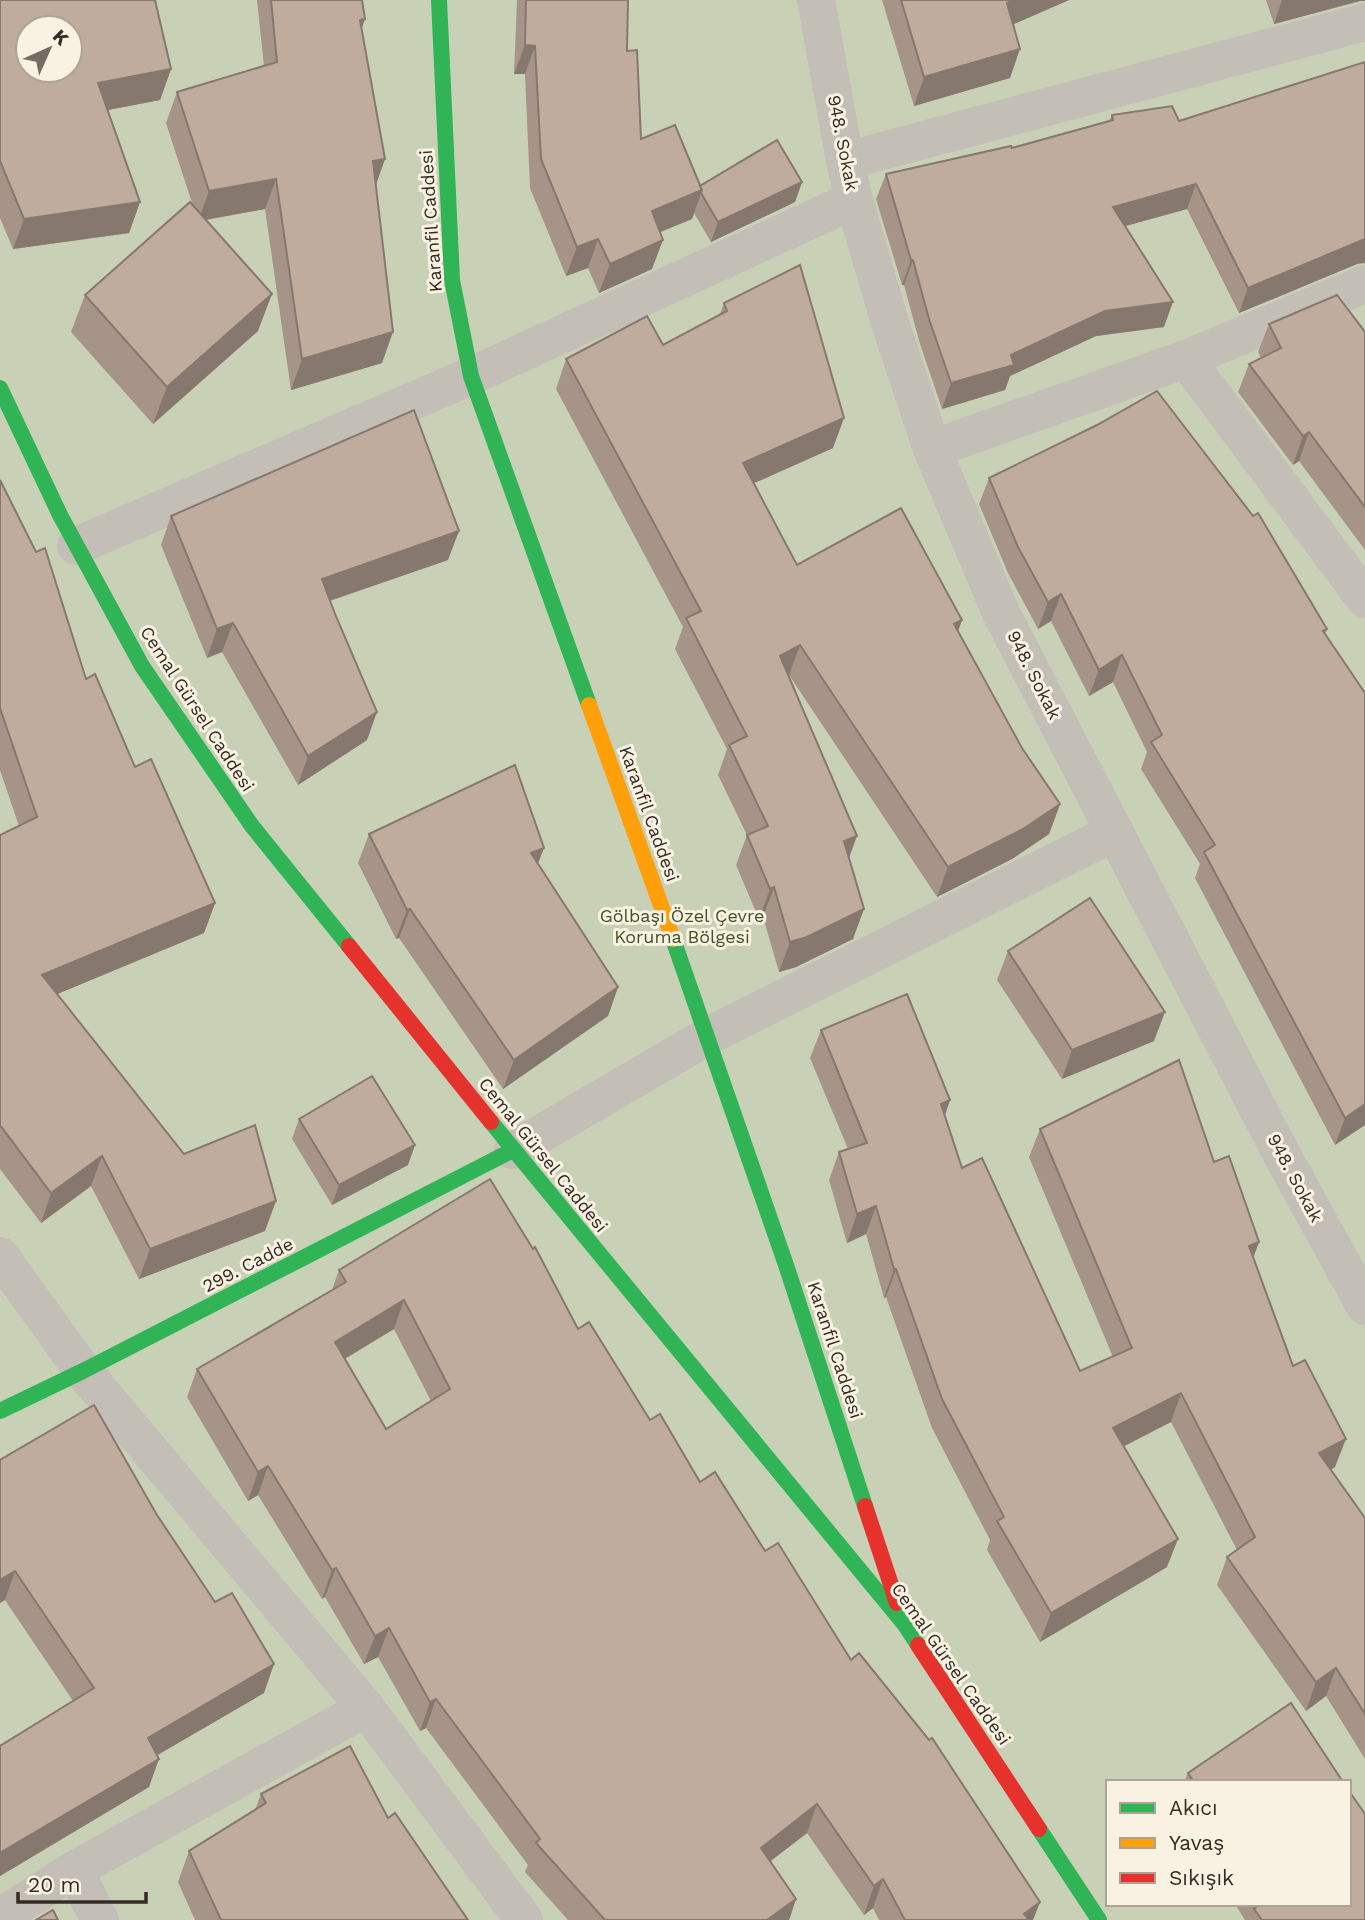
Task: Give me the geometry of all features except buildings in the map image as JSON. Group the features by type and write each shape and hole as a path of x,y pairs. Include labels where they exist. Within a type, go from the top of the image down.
{"street":[{"name":"Karanfil Caddesi","path":"439,0 452,279 471,376 708,1036 905,1625"},
{"name":"948. Sokak","path":"816,0 854,200 890,323 932,449 1001,612 1281,1153 1365,1306"},
{"path":"845,161 1365,22"},
{"path":"76,545 471,376 854,200"},
{"path":"932,449 1186,359 1365,284"},
{"path":"1186,359 1365,599"},
{"name":"Cemal Gürsel Caddesi","path":"0,388 60,515 142,666 252,826 513,1150 905,1625 1099,1920"},
{"path":"513,1150 708,1036 1115,832"},
{"name":"299. Cadde","path":"0,1411 513,1150"},
{"path":"0,1256 83,1371 366,1708 524,1920"},
{"path":"0,1917 74,1870 366,1708"},
{"path":"74,1870 100,1920"}],"green space":[{"name":"Gölbaşı Özel Çevre Koruma Bölgesi","path":"0,0 1365,0 1365,1920 0,1920"}],"traffic: fast":[{"path":"439,0 452,280 471,376 589,705"},
{"path":"0,388 60,515 142,666 252,826 349,946"},
{"path":"673,939 786,1265 865,1506"},
{"path":"491,1122 905,1625 918,1645"},
{"path":"0,1411 513,1150"},
{"path":"1039,1829 1099,1920"}],"traffic: slow":[{"path":"589,705 673,939"}],"traffic: jam":[{"path":"349,946 491,1122"},
{"path":"865,1506 897,1603"},
{"path":"918,1645 1039,1829"}]}
